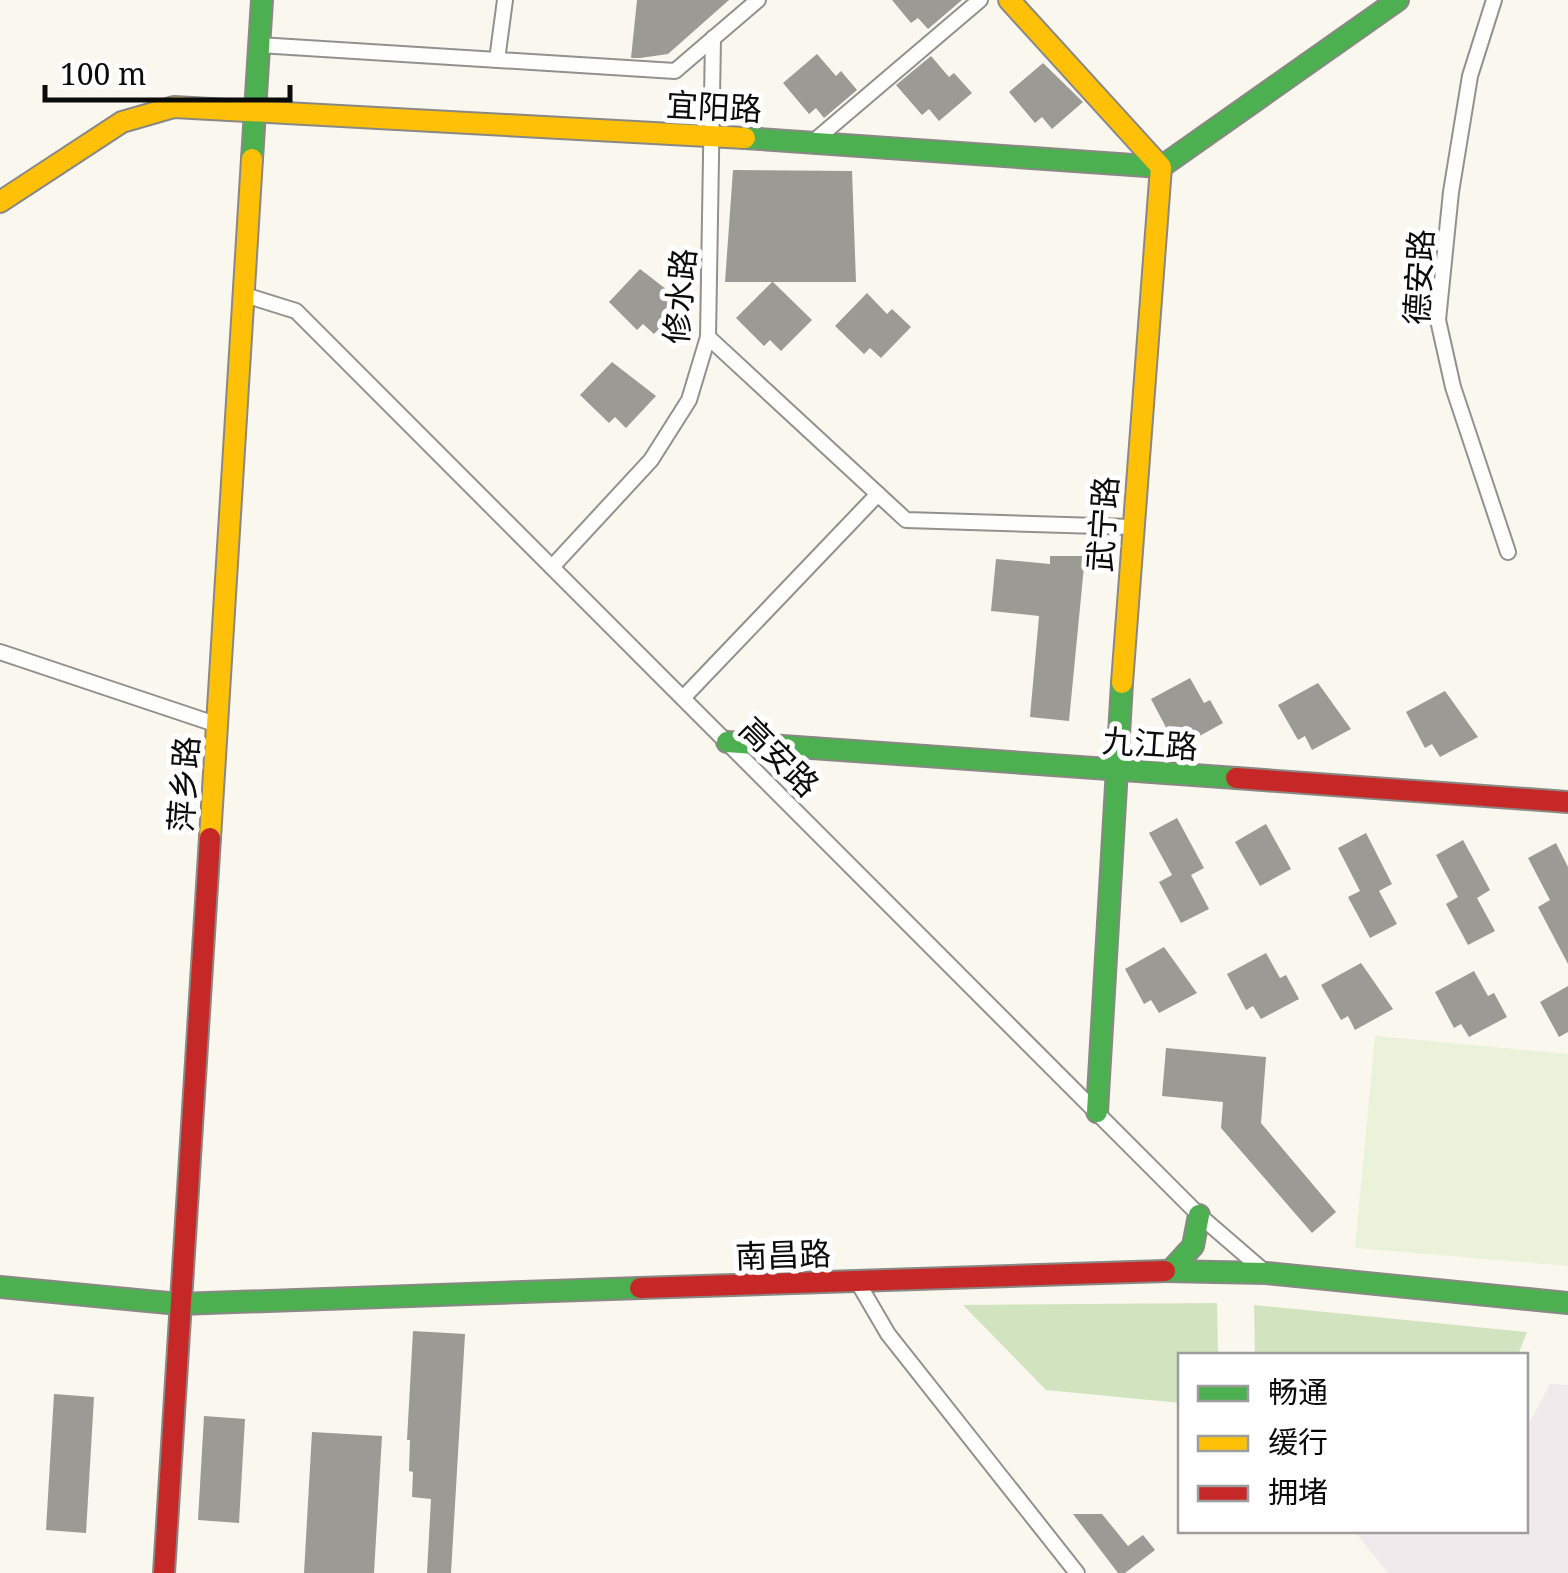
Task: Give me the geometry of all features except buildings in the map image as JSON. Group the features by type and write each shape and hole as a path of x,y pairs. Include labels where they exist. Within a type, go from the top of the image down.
{"street":[{"name":"萍乡路","path":"164,1573 262,0"},
{"path":"498,60 505,0"},
{"path":"259,45 675,70 758,0"},
{"path":"813,142 980,0"},
{"path":"1009,0 1161,166 1398,0"},
{"name":"德安路","path":"1494,0 1470,76 1451,192 1438,320 1452,386 1508,552"},
{"name":"修水路","path":"552,566 651,460 689,400 708,337 715,136 713,38"},
{"name":"宜阳路","path":"0,202 122,122 144,112 174,107 715,136 1161,166"},
{"name":"武宁路","path":"1096,1112 1131,527 1161,166"},
{"name":"高安路","path":"245,295 296,310 1096,1112 1199,1214 1266,1273"},
{"path":"708,337 906,520 1131,527"},
{"path":"683,698 878,494"},
{"path":"0,652 218,725"},
{"name":"九江路","path":"727,742 1568,802"},
{"path":"1170,1270 1193,1246 1199,1214"},
{"name":"南昌路","path":"0,1287 178,1304 1170,1270 1266,1273 1568,1303"},
{"path":"857,1281 888,1334 1077,1573"}],"shaded area":[{"path":"1550,1384 1568,1385 1568,1573 1388,1573 1356,1533 1528,1533 1528,1425"}],"green space":[{"path":"1375,1036 1568,1054 1568,1266 1355,1248"},
{"path":"1217,1303 1218,1353 1178,1353 1178,1403 1046,1390 963,1305"},
{"path":"1254,1305 1527,1332 1519,1353 1255,1353"}],"traffic: fast":[{"path":"252,159 262,0"},
{"path":"745,138 1161,167 1398,0"},
{"path":"1097,1112 1122,683"},
{"path":"727,742 1236,778"},
{"path":"1171,1270 1193,1246 1199,1215"},
{"path":"1165,1271 1266,1273 1568,1303"},
{"path":"0,1287 179,1304 640,1288"}],"traffic: slow":[{"path":"1009,0 1161,167 1122,683"},
{"path":"0,202 122,122 174,107 745,138"},
{"path":"210,838 252,159"}],"traffic: jam":[{"path":"1236,778 1568,802"},
{"path":"164,1573 210,838"},
{"path":"640,1288 1165,1271"}]}
